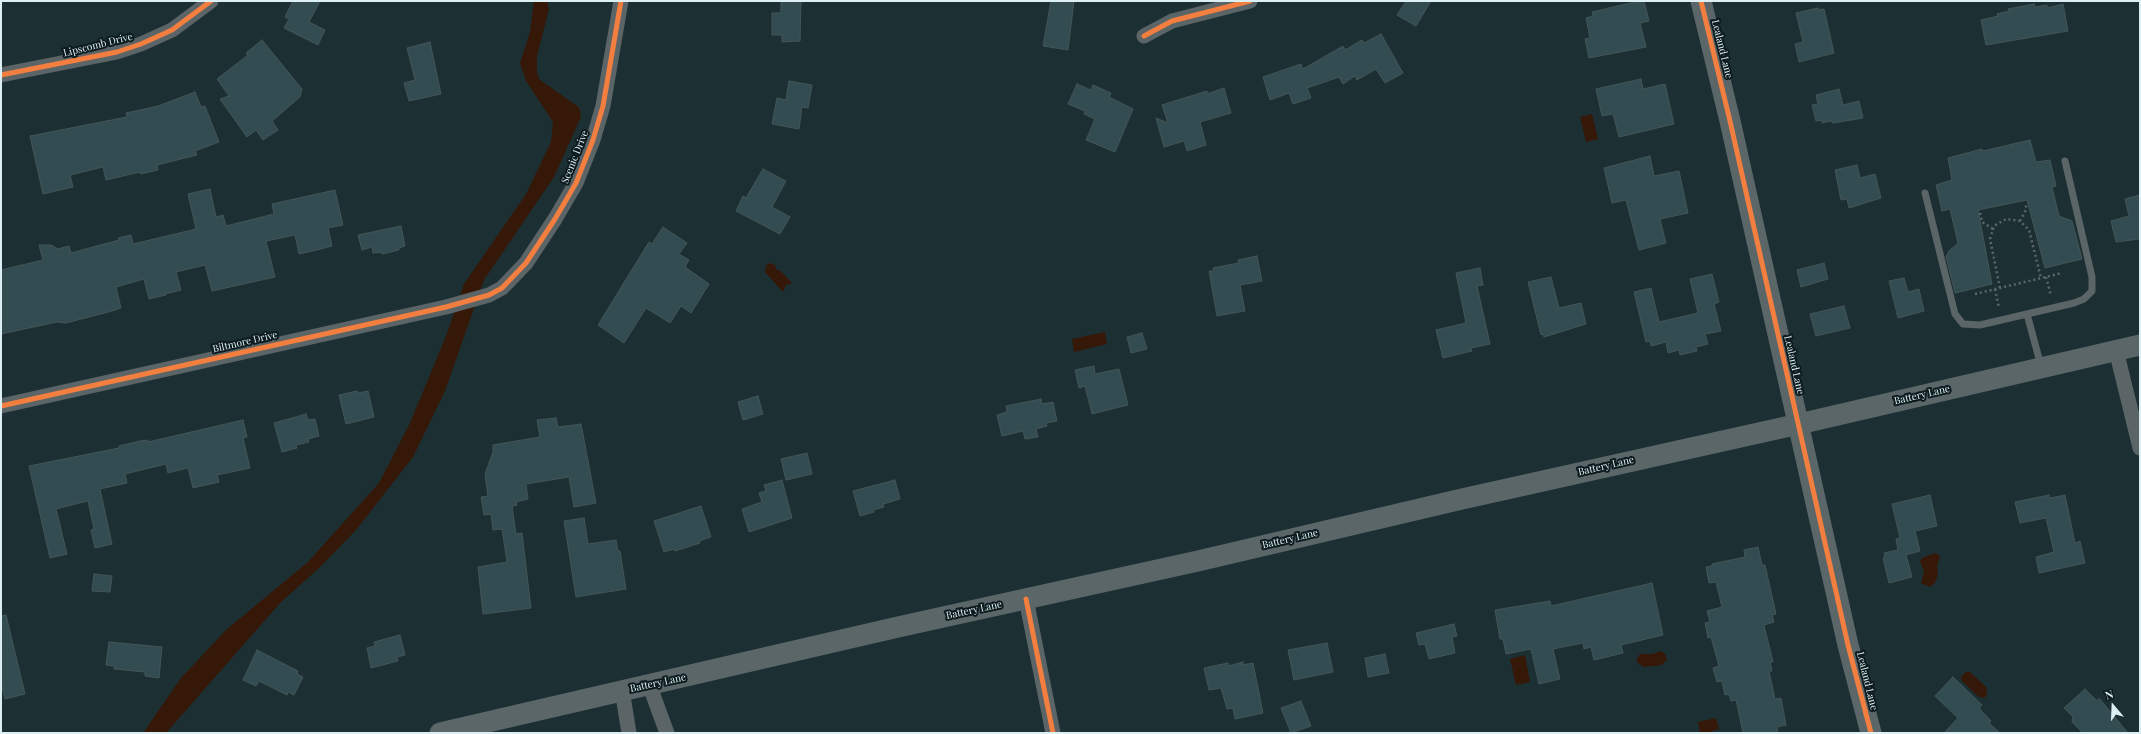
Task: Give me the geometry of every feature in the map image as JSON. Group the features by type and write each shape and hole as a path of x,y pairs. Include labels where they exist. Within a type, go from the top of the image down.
{"main road":[{"name":"Lealand Lane","path":"1702,1 1848,645 1871,733"},
{"name":"Battery Lane","path":"440,733 622,690 1629,461 1799,424 2140,345"}],"street":[{"name":"Lipscomb Drive","path":"1,75 90,58 135,46 172,30 211,1"},
{"name":"Scenic Drive","path":"487,296 502,288 526,263 555,219 576,183 593,140 603,106 621,1"},
{"path":"1144,36 1172,21 1250,1"},
{"name":"Biltmore Drive","path":"1,406 446,307 487,296"},
{"path":"2116,350 2140,448"},
{"path":"1026,598 1053,733"},
{"path":"649,684 667,733"},
{"path":"622,690 629,733"}],"lane":[{"path":"1925,193 1952,306 1959,320 1966,325 1975,326 2053,308 2084,299 2092,291 2093,286 2065,162"},
{"path":"2027,314 2041,368"}],"path":[{"path":"2020,221 2026,210 2026,203"},
{"path":"1980,213 1982,222 1993,229"},
{"path":"2000,288 1990,242 1993,229 1999,222 2006,219 2020,221 2027,226 2031,234 2041,278"},
{"path":"1974,294 2062,273"},
{"path":"2046,277 2053,308"},
{"path":"1995,289 2002,320"}],"shaded area":[{"path":"534,1 547,1 549,9 537,56 537,73 540,80 580,109 581,117 554,177 484,280 445,391 413,457 356,530 318,569 281,602 166,733 143,733 181,678 227,629 308,562 379,483 410,423 446,336 464,284 526,194 551,142 553,122 526,81 520,63 530,32"},
{"path":"1592,114 1598,139 1586,142 1580,117"},
{"path":"769,263 775,265 777,270 781,271 792,283 786,285 783,292 765,272 766,266"},
{"path":"1105,332 1107,344 1074,352 1072,339"},
{"path":"1935,553 1938,554 1940,558 1937,566 1938,574 1935,583 1930,587 1921,583 1924,572 1920,561 1922,558"},
{"path":"1661,651 1665,654 1667,659 1662,665 1643,667 1637,662 1637,658 1640,654 1652,654"},
{"path":"1525,655 1530,682 1516,685 1510,659"},
{"path":"1966,672 1970,672 1987,688 1986,692 1988,694 1984,698 1979,697 1961,680 1961,677"},
{"path":"1716,718 1719,729 1712,731 1712,733 1700,733 1698,722"}],"building":[{"path":"293,1 320,1 309,22 325,30 318,45 284,28 289,19 285,17"},
{"path":"781,1 801,1 800,41 782,42 782,35 772,35 772,13 781,13"},
{"path":"1051,1 1074,1 1068,50 1043,46"},
{"path":"1406,1 1431,1 1416,26 1397,15"},
{"path":"1644,1 1649,21 1640,23 1646,47 1589,58 1585,39 1590,38 1586,18 1593,16 1592,12"},
{"path":"2034,4 2035,7 2047,5 2047,8 2063,4 2068,31 1986,45 1981,20 1998,16 1997,14 2009,11 2008,9"},
{"path":"1818,8 1819,10 1824,9 1834,53 1799,62 1795,44 1803,42 1796,13"},
{"path":"1381,34 1403,73 1385,83 1376,69 1357,80 1355,76 1343,84 1339,77 1307,88 1311,98 1293,104 1289,93 1270,100 1263,77 1301,64 1303,69 1343,46 1345,50 1362,40 1364,43"},
{"path":"262,40 302,89 300,97 272,121 278,130 263,140 256,130 247,137 220,99 229,96 217,79 248,55 246,53"},
{"path":"430,42 441,94 409,101 404,83 415,80 407,48"},
{"path":"1641,79 1643,89 1665,84 1674,124 1619,137 1613,114 1602,116 1596,89"},
{"path":"789,81 812,85 808,108 802,107 799,129 772,124 777,98 786,100"},
{"path":"1077,84 1091,90 1093,85 1111,93 1109,97 1133,109 1115,152 1086,140 1095,119 1084,114 1085,111 1068,104"},
{"path":"1224,88 1231,113 1200,122 1206,145 1187,151 1184,141 1164,147 1156,118 1168,123 1162,105 1207,91 1207,94"},
{"path":"1839,89 1843,105 1859,101 1863,118 1833,123 1831,121 1822,123 1822,120 1816,121 1812,105 1818,104 1816,95"},
{"path":"195,92 201,107 205,106 219,142 195,151 197,155 157,165 158,170 141,174 140,172 106,180 103,167 70,175 73,187 43,194 30,136 127,117 126,113 158,106"},
{"path":"2030,140 2036,162 2050,160 2056,186 2052,187 2059,216 2072,221 2082,259 2045,268 2027,200 1978,210 1992,284 1955,293 1946,257 1949,251 1958,243 1950,209 1942,211 1936,185 1952,180 1948,158 1982,149 1983,151"},
{"path":"1650,156 1654,176 1679,171 1688,213 1660,219 1666,243 1639,250 1626,200 1612,203 1604,168"},
{"path":"1857,165 1860,178 1875,174 1881,198 1849,208 1847,199 1841,200 1835,170"},
{"path":"763,169 786,181 772,207 790,217 780,234 736,211 743,196 746,198"},
{"path":"210,189 216,217 223,215 226,226 274,214 272,204 335,190 343,225 328,228 332,246 299,254 295,235 266,241 275,277 212,291 205,265 176,272 181,290 149,299 144,279 116,287 121,308 66,323 57,322 1,334 1,270 43,260 39,245 51,245 58,249 69,246 71,253 119,240 118,238 131,235 133,244 196,229 188,194"},
{"path":"2140,195 2140,239 2116,242 2111,221 2129,216 2125,199"},
{"path":"401,226 405,246 399,248 399,250 382,254 381,252 373,253 372,247 362,250 358,235"},
{"path":"663,227 687,243 679,254 689,260 685,267 709,284 691,313 681,306 670,323 646,308 624,343 598,325 649,242 652,244"},
{"path":"1257,256 1262,281 1240,285 1245,311 1217,316 1209,271 1214,271 1213,268 1239,263 1238,260"},
{"path":"1824,263 1828,279 1801,287 1797,270"},
{"path":"1480,268 1483,285 1477,286 1490,344 1471,348 1472,351 1443,358 1436,330 1466,323 1456,273"},
{"path":"1712,274 1719,302 1714,304 1721,331 1705,334 1708,344 1696,347 1697,351 1680,355 1679,350 1668,353 1666,342 1651,346 1650,341 1646,342 1634,292 1651,288 1659,322 1698,313 1690,279"},
{"path":"1551,277 1559,308 1581,303 1586,324 1544,337 1543,334 1541,335 1528,282"},
{"path":"1904,278 1908,292 1919,289 1924,311 1898,318 1889,281"},
{"path":"1844,306 1850,328 1816,336 1810,314"},
{"path":"1142,333 1147,349 1131,353 1127,337"},
{"path":"1094,366 1095,374 1119,369 1128,405 1092,414 1085,386 1079,388 1075,370"},
{"path":"357,391 358,393 368,391 374,417 346,424 339,395"},
{"path":"758,396 763,414 743,420 738,402"},
{"path":"1041,399 1042,404 1053,402 1057,421 1046,423 1047,426 1036,429 1038,437 1025,439 1023,431 1002,436 997,415 1007,412 1006,406"},
{"path":"306,414 308,420 315,419 319,436 308,439 309,442 296,445 297,448 282,452 274,423"},
{"path":"556,418 558,427 581,424 596,503 574,507 569,477 526,484 528,499 516,502 517,505 512,506 516,534 522,533 531,608 483,614 478,567 507,562 502,529 493,530 491,514 484,515 481,497 488,496 485,474 493,452 493,445 540,437 537,420"},
{"path":"243,420 247,437 243,438 250,468 217,475 219,482 193,488 188,468 168,473 166,464 125,474 127,483 100,489 112,544 95,548 91,530 94,529 88,501 56,509 67,554 50,558 29,466 119,448 119,446 140,441 148,440 148,442"},
{"path":"807,453 812,474 786,480 781,459"},
{"path":"782,480 792,518 749,532 742,509 762,502 759,493 766,491 764,485"},
{"path":"895,480 900,499 883,504 884,507 860,516 853,491"},
{"path":"1930,495 1937,526 1915,531 1920,551 1906,555 1912,577 1889,583 1883,558 1885,557 1884,553 1898,550 1896,539 1900,538 1892,504"},
{"path":"2049,495 2050,498 2065,495 2075,543 2080,541 2085,563 2039,573 2036,557 2054,552 2046,518 2020,523 2015,502"},
{"path":"701,506 711,537 699,541 700,543 675,551 674,549 664,552 654,521"},
{"path":"584,518 588,544 616,540 618,551 620,551 626,589 576,597 564,521"},
{"path":"1758,547 1762,565 1765,565 1776,614 1772,615 1774,622 1764,625 1773,662 1770,662 1772,671 1769,671 1775,699 1781,698 1786,725 1777,727 1778,733 1743,733 1736,700 1731,701 1729,694 1725,695 1722,681 1717,682 1713,668 1719,666 1711,637 1708,638 1705,623 1710,622 1707,611 1722,607 1716,582 1709,583 1706,567 1712,566 1712,564 1745,557 1744,550"},
{"path":"94,574 112,576 110,592 92,591"},
{"path":"1652,583 1663,635 1621,645 1623,653 1594,660 1591,647 1584,649 1583,643 1553,649 1560,679 1539,684 1531,649 1506,654 1503,639 1500,639 1495,610 1550,601 1551,606"},
{"path":"6,615 25,694 5,699 1,682 1,616"},
{"path":"1454,624 1457,636 1452,637 1455,653 1429,659 1425,644 1419,645 1416,633"},
{"path":"400,635 405,655 397,657 398,661 371,668 367,648 375,646 374,642"},
{"path":"109,642 162,647 159,678 145,676 145,672 114,669 114,666 106,665"},
{"path":"1327,643 1333,672 1294,680 1288,650"},
{"path":"257,650 298,671 297,674 303,677 294,695 288,692 287,695 259,681 256,686 243,680"},
{"path":"1385,654 1389,673 1368,677 1365,658"},
{"path":"1243,662 1243,665 1253,663 1263,713 1235,719 1233,708 1227,709 1221,688 1209,690 1204,668 1228,663 1228,666"},
{"path":"1953,677 1982,705 1979,708 1991,721 1989,723 2000,733 1944,733 1958,718 1935,696"},
{"path":"2085,689 2097,701 2099,698 2128,733 2083,733 2072,722 2073,717 2064,708"},
{"path":"1301,701 1311,726 1291,733 1281,708"}],"cycle path":[{"path":"1,75 117,52 141,44 172,30 211,1"},
{"path":"1,406 446,307 489,295 502,288 526,263 555,219 576,183 593,140 603,106 621,1"},
{"path":"1144,36 1172,21 1250,1"},
{"path":"1701,1 1730,121 1848,645 1871,733"},
{"path":"1026,599 1053,733"}]}
